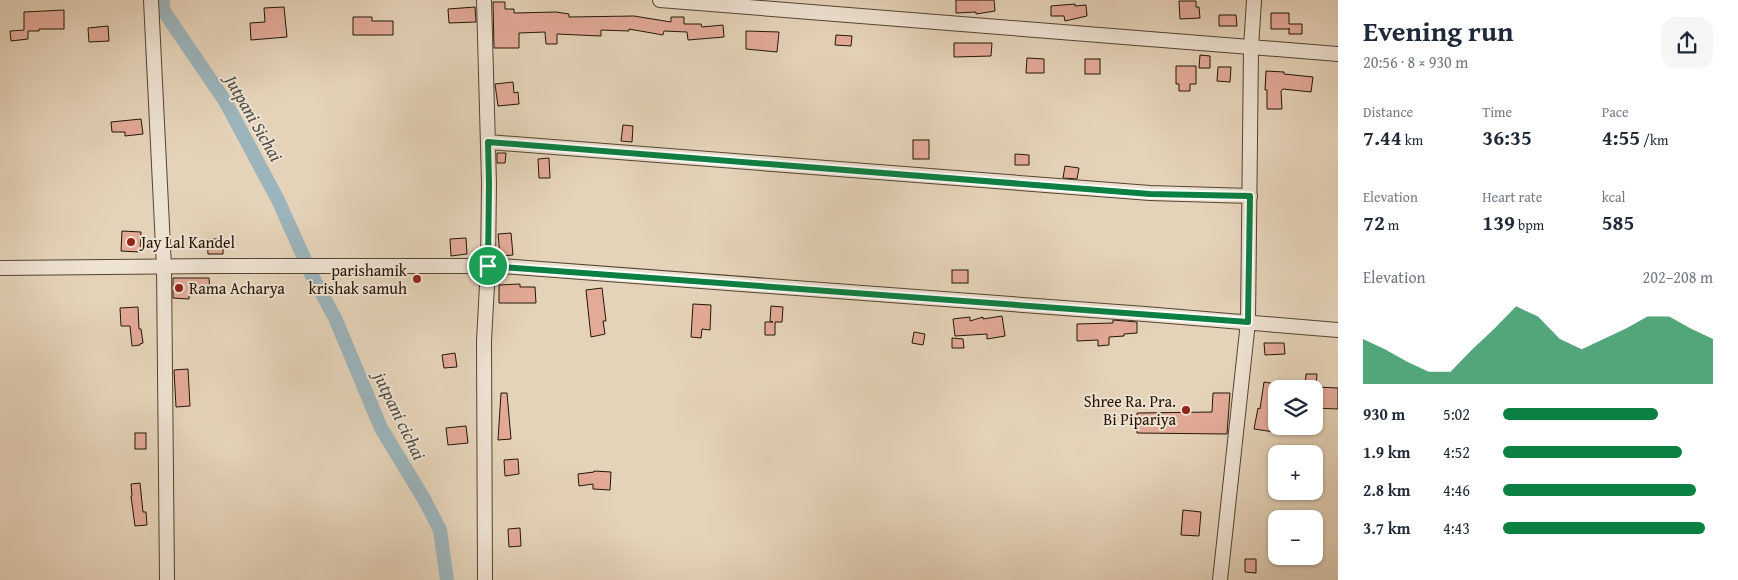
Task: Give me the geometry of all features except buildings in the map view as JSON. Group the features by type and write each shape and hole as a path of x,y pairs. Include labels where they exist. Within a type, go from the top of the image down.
{"street":[{"path":"150,0 164,267 168,580"},
{"path":"484,0 489,183 488,266 484,341 485,580"},
{"path":"660,0 1338,54"},
{"path":"1220,580 1248,322 1251,48 1254,0"},
{"path":"488,142 1150,194 1250,196"},
{"path":"0,268 488,266 1338,330"}],"waterway":[{"name":"Jutpani Sichai","path":"163,0 163,10 225,101 278,200 305,260"},
{"name":"jutpani cichai","path":"309,270 335,318 381,428 424,499 440,530 447,580"}],"place":[{"name":"Jay Lal Kandel","path":"131,242"},
{"name":"parishamik krishak samuh","path":"417,279"},
{"name":"Rama Acharya","path":"179,288"},
{"name":"Shree Ra. Pra. Bi Pipariya","path":"1186,410"}],"route":[{"path":"488,142 1150,194 1250,196 1248,322 488,266 488,142"}]}
